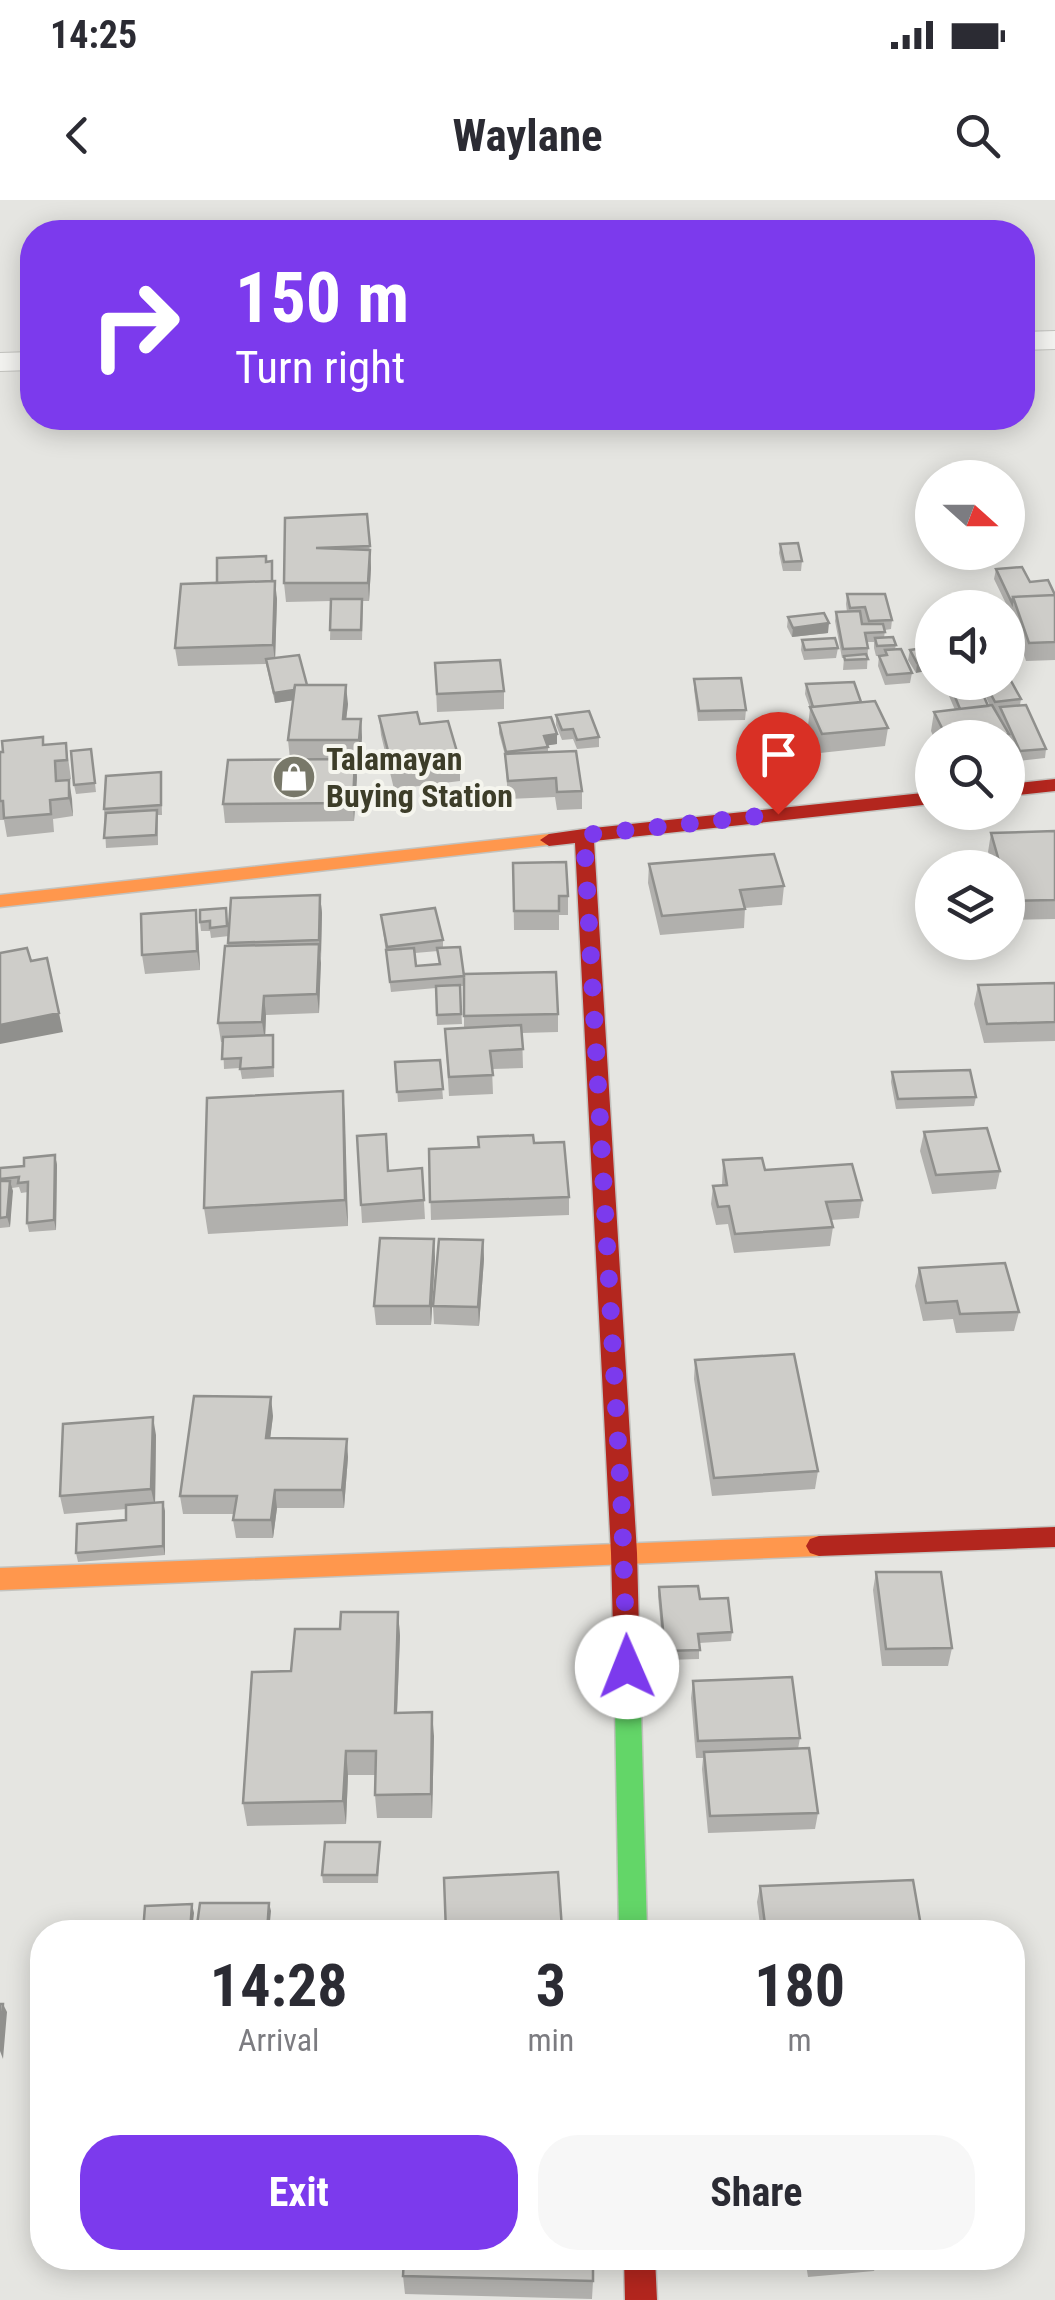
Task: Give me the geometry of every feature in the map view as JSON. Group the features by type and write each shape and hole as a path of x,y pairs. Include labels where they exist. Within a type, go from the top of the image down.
{"street":[{"path":"1025,788 1055,785"},
{"path":"0,901 915,800"},
{"path":"584,835 624,1553 633,1920"},
{"path":"0,1580 1055,1537"},
{"path":"640,2270 641,2300"}],"building":[{"path":"367,514 370,546 316,548 370,550 368,583 284,583 285,518"},
{"path":"798,543 802,561 784,562 780,544"},
{"path":"266,556 266,562 272,561 272,581 217,583 217,558"},
{"path":"996,570 1024,570 1030,582 1048,580 1055,595 1025,596 1025,590 1006,590"},
{"path":"275,581 273,645 175,648 181,584"},
{"path":"847,594 885,594 892,620 869,621 865,607 850,608"},
{"path":"1055,595 1055,642 1029,643 1025,632 1025,596"},
{"path":"331,599 362,599 361,630 330,630"},
{"path":"860,611 862,624 883,624 885,632 865,633 868,648 843,649 836,612"},
{"path":"824,613 829,623 793,628 788,617"},
{"path":"893,637 896,645 877,646 875,638"},
{"path":"835,638 838,648 805,650 802,640"},
{"path":"901,649 912,673 887,675 879,656 887,655 885,650"},
{"path":"866,654 868,659 845,660 844,656"},
{"path":"299,655 307,685 274,693 266,659"},
{"path":"500,660 504,691 437,694 435,663"},
{"path":"741,678 746,710 699,711 694,679"},
{"path":"854,682 861,702 813,707 806,684"},
{"path":"295,685 346,685 343,719 361,719 359,740 288,740"},
{"path":"956,700 985,700 988,706 960,709"},
{"path":"875,701 888,728 822,734 810,707"},
{"path":"992,705 1001,720 938,720 934,712"},
{"path":"1026,705 1046,749 1025,751 1025,720 1006,720 1000,707"},
{"path":"589,711 599,737 577,740 573,729 562,730 556,715"},
{"path":"417,712 420,724 448,721 460,762 393,770 379,716"},
{"path":"551,717 557,734 544,736 548,747 506,752 499,723"},
{"path":"43,737 43,745 66,743 67,760 55,761 56,781 69,780 69,798 50,800 51,814 4,818 0,801 2,741"},
{"path":"91,749 95,783 74,785 71,751"},
{"path":"576,751 582,791 557,792 556,778 508,781 505,754"},
{"path":"355,759 353,803 223,804 228,760"},
{"path":"161,772 161,805 104,809 106,776"},
{"path":"157,810 156,835 104,838 106,813"},
{"path":"1055,831 1055,900 1025,901 1025,850 996,850 991,833"},
{"path":"774,854 784,886 740,890 745,909 662,916 649,864"},
{"path":"566,862 568,896 559,896 559,911 514,911 513,863"},
{"path":"320,895 319,940 228,943 231,898"},
{"path":"226,908 227,926 210,928 210,921 200,922 200,910"},
{"path":"435,908 443,940 387,947 381,915"},
{"path":"196,910 197,951 142,955 141,914"},
{"path":"319,944 317,994 264,996 262,1022 218,1023 225,946"},
{"path":"460,947 464,976 390,982 386,950 414,948 416,966 440,964 437,948"},
{"path":"27,948 31,961 47,958 59,1013 0,1025 0,953"},
{"path":"556,972 558,1014 464,1016 464,974"},
{"path":"1055,983 1055,1022 987,1024 978,985"},
{"path":"460,985 461,1014 437,1015 436,986"},
{"path":"521,1025 523,1049 490,1051 493,1075 449,1077 445,1029"},
{"path":"273,1035 273,1067 240,1069 241,1058 222,1059 223,1037"},
{"path":"440,1060 443,1089 397,1092 395,1062"},
{"path":"970,1070 976,1097 898,1099 892,1072"},
{"path":"343,1091 345,1200 204,1208 207,1098"},
{"path":"987,1128 1000,1171 936,1175 924,1132"},
{"path":"386,1134 388,1171 422,1168 424,1200 361,1205 357,1136"},
{"path":"533,1135 534,1143 564,1142 569,1197 430,1202 429,1149 479,1147 478,1137"},
{"path":"55,1155 54,1220 27,1223 28,1182 18,1183 19,1177 0,1179 0,1168 24,1166 24,1158"},
{"path":"762,1158 765,1170 852,1164 862,1200 826,1202 833,1227 735,1234 729,1206 718,1207 713,1186 727,1185 723,1160"},
{"path":"0,1181 10,1181 7,1217 0,1218"},
{"path":"380,1238 434,1239 430,1306 374,1306"},
{"path":"439,1239 483,1240 478,1307 433,1306"},
{"path":"1005,1263 1019,1312 960,1314 957,1301 926,1303 919,1268"},
{"path":"794,1354 818,1471 714,1478 695,1360"},
{"path":"194,1396 271,1397 266,1438 347,1439 342,1490 275,1490 271,1520 233,1520 237,1496 180,1496"},
{"path":"153,1417 151,1489 60,1496 63,1424"},
{"path":"163,1502 163,1546 76,1553 77,1524 126,1520 126,1505"},
{"path":"876,1572 941,1572 952,1648 886,1649"},
{"path":"698,1586 700,1599 728,1598 732,1632 698,1634 700,1650 665,1651 659,1587"},
{"path":"341,1612 398,1612 395,1713 432,1712 431,1794 375,1795 376,1751 346,1751 343,1801 243,1803 252,1672 291,1671 295,1629 340,1629"},
{"path":"792,1677 800,1738 698,1741 693,1681"},
{"path":"809,1748 818,1813 710,1816 704,1752"},
{"path":"325,1842 380,1842 377,1875 322,1875"},
{"path":"558,1872 561,1920 446,1920 444,1878"},
{"path":"913,1880 920,1920 764,1920 760,1886"},
{"path":"200,1903 269,1903 268,1920 198,1920"},
{"path":"192,1904 191,1920 144,1920 145,1906"},
{"path":"0,2004 3,2004 0,2051"},
{"path":"403,2270 593,2270 593,2281 403,2276"}],"traffic: fast":[{"path":"628,1707 633,1920"}],"traffic: slow":[{"path":"0,901 549,840"},
{"path":"0,1579 819,1546"}],"traffic: jam":[{"path":"1025,788 1055,785"},
{"path":"549,840 915,800"},
{"path":"584,835 624,1553 628,1707"},
{"path":"819,1546 1055,1537"},
{"path":"640,2270 641,2300"}],"place":[{"name":"Talamayan Buying Station","path":"294,777"}],"route":[{"path":"627,1667 584,835 778,814"}]}
